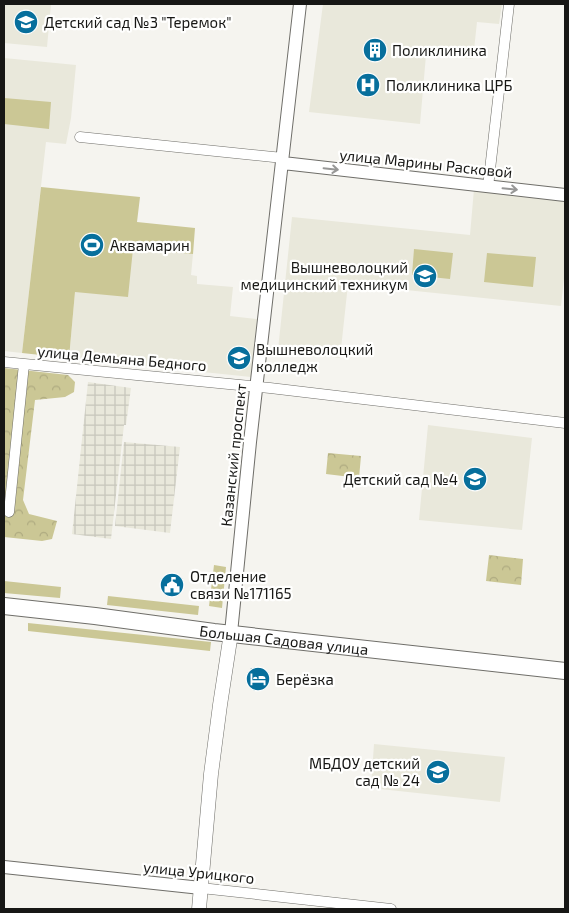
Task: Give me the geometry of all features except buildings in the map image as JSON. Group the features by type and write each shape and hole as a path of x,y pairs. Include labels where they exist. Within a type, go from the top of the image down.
{"highway":[{"name":"Большая Садовая улица","path":"4,606 565,671"}],"main road":[{"name":"Казанский проспект","path":"199,909 211,774 231,633"}],"street":[{"name":"Казанский проспект","path":"231,633 256,386 300,4"},
{"path":"488,187 509,4"},
{"name":"улица Марины Расковой","path":"80,137 565,195"},
{"name":"улица Демьяна Бедного","path":"4,362 256,386 565,422"},
{"path":"9,512 24,364"},
{"name":"улица Урицкого","path":"4,867 391,909"}],"shaded area":[{"name":"Детский сад №3 \"Теремок\"","path":"4,4 51,4 47,47 4,43"},
{"name":"Поликлиника ЦРБ","path":"323,4 502,4 499,24 477,22 473,59 426,55 420,124 309,112"},
{"path":"4,58 76,65 71,118 66,144 46,142 22,353 4,351"},
{"name":"Вышневолоцкий медицинский техникум","path":"474,189 565,198 565,269 561,306 348,284 340,358 278,350 292,217 470,235"},
{"path":"133,249 193,254 191,275 197,276 197,284 233,287 230,316 257,319 251,377 69,358 75,292"},
{"path":"88,382 131,388 126,425 124,425 111,539 72,534"},
{"name":"Детский сад №4","path":"428,425 532,438 522,530 419,520"},
{"path":"124,442 180,447 170,533 115,526"},
{"name":"МБДОУ детский сад № 24","path":"374,744 505,757 500,802 371,788"}],"green space":[{"path":"4,98 51,102 49,129 4,124"},
{"path":"41,187 140,197 137,222 195,228 193,254 133,249 128,297 75,292 69,358 22,353"},
{"path":"414,249 453,253 450,279 412,275"},
{"path":"487,253 536,257 533,287 484,282"},
{"path":"4,368 68,375 75,382 74,392 65,397 35,400 23,500 29,514 57,521 52,539 42,541 4,537"},
{"path":"328,453 361,456 359,478 326,474"},
{"path":"489,555 523,559 521,585 486,581"},
{"path":"214,565 226,567 222,608 209,606"},
{"path":"4,581 61,587 60,598 4,593"},
{"path":"108,596 199,606 198,615 107,605"},
{"path":"28,623 211,642 210,651 28,631"}],"place":[{"name":"Детский сад №3 \"Теремок\"","path":"26,22"},
{"name":"Поликлиника","path":"375,50"},
{"name":"Поликлиника ЦРБ","path":"368,85"},
{"name":"Аквамарин","path":"92,245"},
{"name":"Вышневолоцкий медицинский техникум","path":"425,276"},
{"name":"Вышневолоцкий колледж","path":"239,358"},
{"name":"Детский сад №4","path":"475,479"},
{"name":"Отделение связи №171165","path":"172,585"},
{"name":"Берёзка","path":"258,679"},
{"name":"МБДОУ детский сад № 24","path":"438,772"}]}
